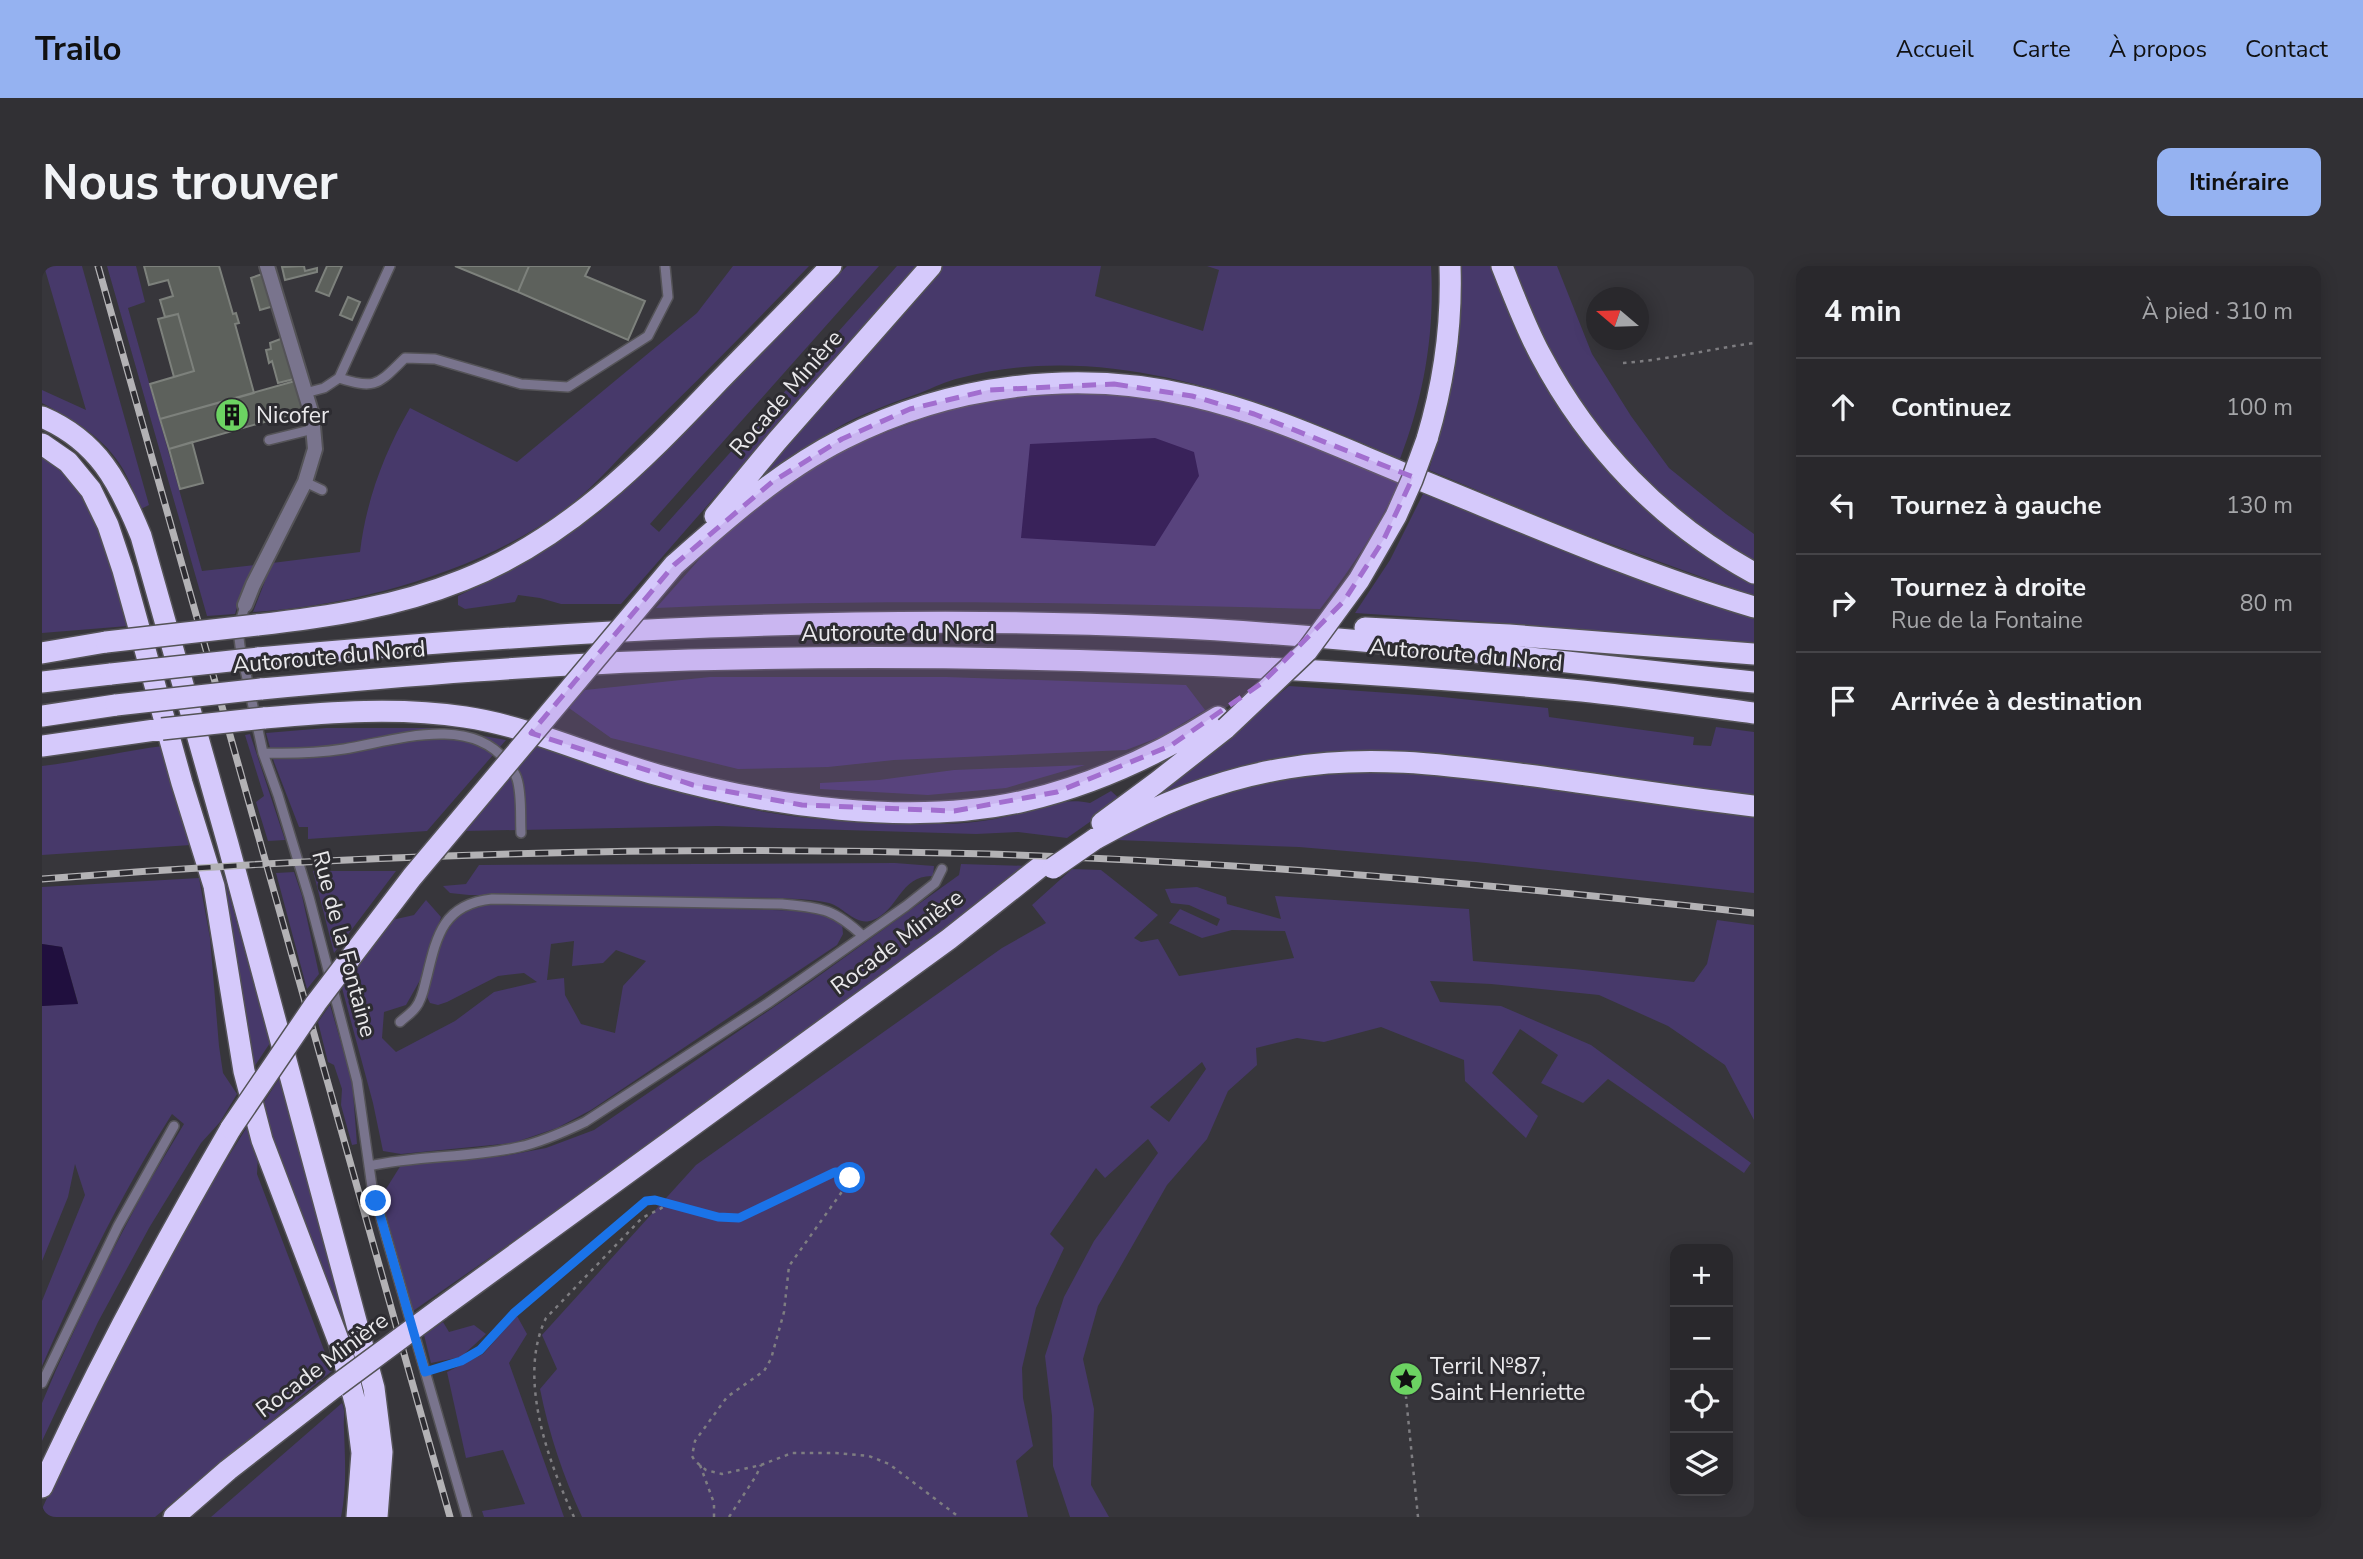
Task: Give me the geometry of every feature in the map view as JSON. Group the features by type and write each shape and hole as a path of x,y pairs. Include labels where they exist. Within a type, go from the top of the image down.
{"highway":[{"path":"42,653 106,642 343,614 406,600 483,572 545,538 592,504 636,466 831,266"},
{"name":"Rocade Minière","path":"42,1487 131,1304 231,1128 316,1003 412,877 777,441 932,266"},
{"name":"Rocade Minière","path":"174,1517 228,1470 336,1385 1087,839 1156,783 1222,722 1307,651 1371,561 1412,480 1427,439 1441,386 1451,310 1450,266"},
{"path":"1502,266 1539,352 1590,434 1635,486 1671,517 1721,554 1754,573"},
{"path":"674,565 772,482 842,439 910,409 989,390 1043,383 1114,384 1192,396 1254,414 1648,572 1754,607"},
{"path":"42,417 78,436 98,454 129,505 141,536 228,844 374,1388 382,1452 377,1517"},
{"path":"42,444 68,462 91,490 108,525 123,570 182,783 214,886 244,1071 262,1140 348,1371 362,1453 357,1517"},
{"name":"Autoroute du Nord","path":"42,682 258,658 545,635 836,624 1121,626 1304,636 1754,682"},
{"path":"1304,636 1347,627 1422,630 1754,654"},
{"path":"42,645 106,642"},
{"name":"Autoroute du Nord","path":"42,716 261,689 449,673 660,662 934,658 1324,670 1587,692 1754,713"},
{"path":"42,746 264,718 393,711 466,717 500,724 650,773 729,793 802,805 926,811 984,808 1057,792 1134,764 1222,722"},
{"path":"1087,839 1153,808 1228,781 1287,768 1364,761 1450,765 1754,806"}],"street":[{"name":"Rue de la Fontaine","path":"245,605 305,482 315,449 314,429 305,393 267,266"}],"lane":[{"path":"305,393 324,388 339,378 390,266"},
{"path":"339,378 363,385 379,382 405,358 435,359 521,384 568,387 648,336 668,297 665,266"},
{"path":"269,440 314,429"},
{"path":"305,482 322,490"},
{"name":"Rue de la Fontaine","path":"245,605 238,630 263,753 309,897 357,1081 372,1187 467,1517"},
{"path":"263,753 319,752 422,734 481,741 495,747 513,769 517,779 521,833"},
{"path":"369,1166 400,1159 517,1148 559,1135 585,1122 768,1003 863,936 935,883 942,869"},
{"path":"400,1022 412,1012 422,996 436,943 446,921 462,906 472,902 492,899 796,905 836,913 863,936"},
{"path":"42,1383 118,1226 174,1126"}],"path":[{"path":"1623,363 1660,361 1703,350 1754,343"},
{"path":"425,1372 461,1361 480,1350 514,1313 646,1201 655,1200 718,1217 739,1218 835,1172 845,1172 850,1178 789,1266 784,1312 771,1359 764,1371 727,1397 695,1441 692,1456 706,1470 722,1474 761,1465 792,1452 836,1452 869,1456 889,1464 959,1517"},
{"path":"574,1517 540,1426 534,1370 538,1335 546,1318 641,1219 668,1203"},
{"path":"1405,1387 1418,1517"},
{"path":"700,1465 714,1503 714,1517"},
{"path":"729,1517 761,1465"}],"highlighted area":[{"path":"1114,384 1192,396 1254,414 1413,477 1384,539 1344,601 1262,683 1170,746 1057,792 954,811 802,805 693,785 531,733 674,565 772,482 842,439 910,409 989,390"}],"shaded area":[{"path":"44,266 82,266 149,505 141,509 123,469 107,448 77,423 42,403 42,390 86,410"},
{"path":"107,266 136,266 145,302 128,308 202,571 255,565 235,614 207,616"},
{"path":"733,266 809,266 597,482 548,520 510,543 427,578 339,601 253,612 272,563 360,552 377,478 410,408 517,462 697,313"},
{"path":"847,266 879,266 650,524 659,532 897,266 917,266 621,604 561,604 518,595 515,602 465,609 458,605 458,596 519,566 600,512 646,470"},
{"path":"940,266 1101,266 1095,296 1203,331 1219,270 1207,266 1431,266 1431,315 1426,364 1416,412 1400,459 1295,416 1240,397 1129,371 1073,366 1017,368 950,381 847,423 766,474 760,469"},
{"path":"1461,266 1494,266 1558,404 1754,581 1754,596 1572,530 1429,470 1454,369 1461,318"},
{"path":"1510,266 1557,266 1586,339 1586,350 1590,350 1631,416 1669,468 1754,534 1754,563 1707,536 1628,467 1582,412 1551,361"},
{"path":"1054,392 1141,396 1193,405 1271,430 1399,482 1363,548 1320,609 905,602 656,608 729,526 769,493 855,444 949,409 994,398"},
{"path":"1155,438 1194,452 1199,476 1155,546 1021,538 1030,444"},
{"path":"42,457 63,471 80,489 105,546 128,626 42,633"},
{"path":"1425,490 1754,615 1754,645 1355,613 1390,560"},
{"path":"710,677 946,677 1186,685 1205,710 1160,737 1126,750 894,760 828,767 738,769 611,738 569,708 585,690"},
{"path":"1289,686 1433,696 1548,708 1549,717 1694,737 1693,745 1711,746 1716,727 1754,732 1754,800 1368,755 1155,801 1153,797"},
{"path":"326,728 439,728 506,740 427,831 308,839 308,827 299,827 266,733"},
{"path":"250,734 285,840 268,841 256,802 264,796 245,735"},
{"path":"538,745 690,795 752,810 822,819 881,823 958,823 1004,817 1061,802 1090,803 1111,791 1121,800 1067,838 1018,832 976,834 717,826 464,831"},
{"path":"163,746 191,845 42,855 42,766"},
{"path":"1085,765 1006,788 928,795 820,789 820,783 879,780 954,770"},
{"path":"1334,769 1416,770 1754,815 1754,893 1476,862 1299,847 1117,840 1210,797 1283,776"},
{"path":"895,863 934,866 933,876 913,881 889,909 867,921 856,919 829,903 804,899 469,895 450,893 443,886 466,884 479,865"},
{"path":"961,864 1029,866 581,1194 413,1311 381,1197 401,1165 504,1156 546,1148 594,1130 809,983 959,875"},
{"path":"1072,869 1101,870 1158,915 1134,938 1141,942 1158,939 1179,976 1294,958 1285,931 1232,930 1202,938 1169,923 1180,909 1217,926 1220,919 1189,905 1171,903 1165,889 1197,887 1226,897 1227,904 1281,919 1275,896 1469,909 1473,961 1694,982 1707,964 1717,920 1754,925 1754,1120 1725,1065 1668,1026 1599,995 1430,981 1440,1002 1501,1006 1591,1045 1751,1163 1744,1173 1608,1079 1583,1103 1541,1083 1558,1055 1520,1029 1492,1073 1538,1116 1526,1138 1465,1081 1464,1060 1381,1027 1324,1042 1297,1038 1256,1048 1257,1065 1228,1091 1207,1139 1167,1185 1098,1306 1083,1359 1094,1409 1091,1485 1109,1517 1070,1517 1053,1466 1052,1416 1045,1356 1064,1297 1094,1241 1158,1153 1148,1139 1105,1178 1096,1168 1050,1234 1064,1248 1036,1308 1022,1368 1023,1398 1033,1446 1016,1461 1028,1517 582,1517 557,1454 540,1389 557,1369 542,1335 696,1165 1002,948 1046,923 1032,905","holes":["1202,1062 1206,1069 1169,1122 1150,1107"]},
{"path":"313,871 396,871 334,953"},
{"path":"294,872 319,974 307,989 276,873"},
{"path":"224,876 270,1043 252,1070 216,877"},
{"path":"199,878 210,938 223,1073 237,1094 220,1122 201,1143 149,1228 98,1322 42,1441 42,1403 56,1370 101,1273 145,1189 184,1124 172,1114 153,1144 102,1237 42,1366 42,1301 85,1195 75,1164 68,1197 42,1261 42,1006 78,1003 62,947 42,944 42,887"},
{"path":"426,900 441,917 423,975 406,1005 384,1012 382,1038 396,1052 455,1021 494,992 537,982 524,973 498,976 447,1002 438,1005 430,1003 427,997 445,936 459,916 475,907 496,903 809,911 842,923 843,934 837,945 591,1110 557,1128 513,1143 401,1154 383,1151 342,988 392,920 414,915","holes":["574,941 572,966 603,963 616,950 646,961 623,986 615,1033 581,1024 565,995 564,978 547,980 551,944"]},
{"path":"42,944 62,947 78,1004 42,1006"},
{"path":"330,1005 352,1080 357,1144 352,1145 341,1105 342,1089 334,1065 328,1062 318,1022"},
{"path":"281,1076 356,1354 351,1358 260,1108"},
{"path":"247,1127 258,1155 257,1174 332,1371 155,1517 42,1517 42,1509 137,1314"},
{"path":"517,1316 527,1334 509,1363 564,1517 484,1517 482,1511 525,1504 503,1450 466,1458 447,1372 483,1354"},
{"path":"443,1322 449,1332 474,1325 486,1334 461,1357 431,1363 424,1335"},
{"path":"342,1403 345,1473 341,1517 211,1517"}],"building":[{"path":"144,266 219,266 233,314 236,313 239,323 235,324 254,393 160,419 150,384 194,371 178,314 165,317 160,300 173,296 168,280 149,285"},
{"path":"304,266 305,271 317,268 317,272 285,280 282,267"},
{"path":"327,266 342,266 329,296 316,291"},
{"path":"455,266 529,266 518,292"},
{"path":"529,266 590,266 585,276 645,301 628,340 518,292"},
{"path":"265,273 274,306 260,310 251,278"},
{"path":"348,297 360,302 352,320 340,315"},
{"path":"178,314 194,371 174,377 158,319"},
{"path":"283,338 294,379 278,383 266,350 271,349 270,343"},
{"name":"Nicofer","path":"295,381 303,411 169,449 160,419"},
{"path":"192,442 203,483 180,489 169,449"}],"railway":[{"path":"98,266 450,1517"},
{"path":"42,879 397,858 634,851 871,851 1085,858 1277,869 1468,884 1754,913"}],"place":[{"name":"Nicofer","path":"232,415"},
{"name":"Terril №87, Saint Henriette","path":"1406,1379"}],"route":[{"path":"376,1201 425,1372 461,1361 480,1350 514,1313 646,1201 655,1200 718,1217 739,1218 835,1172 845,1172 850,1178"}]}
